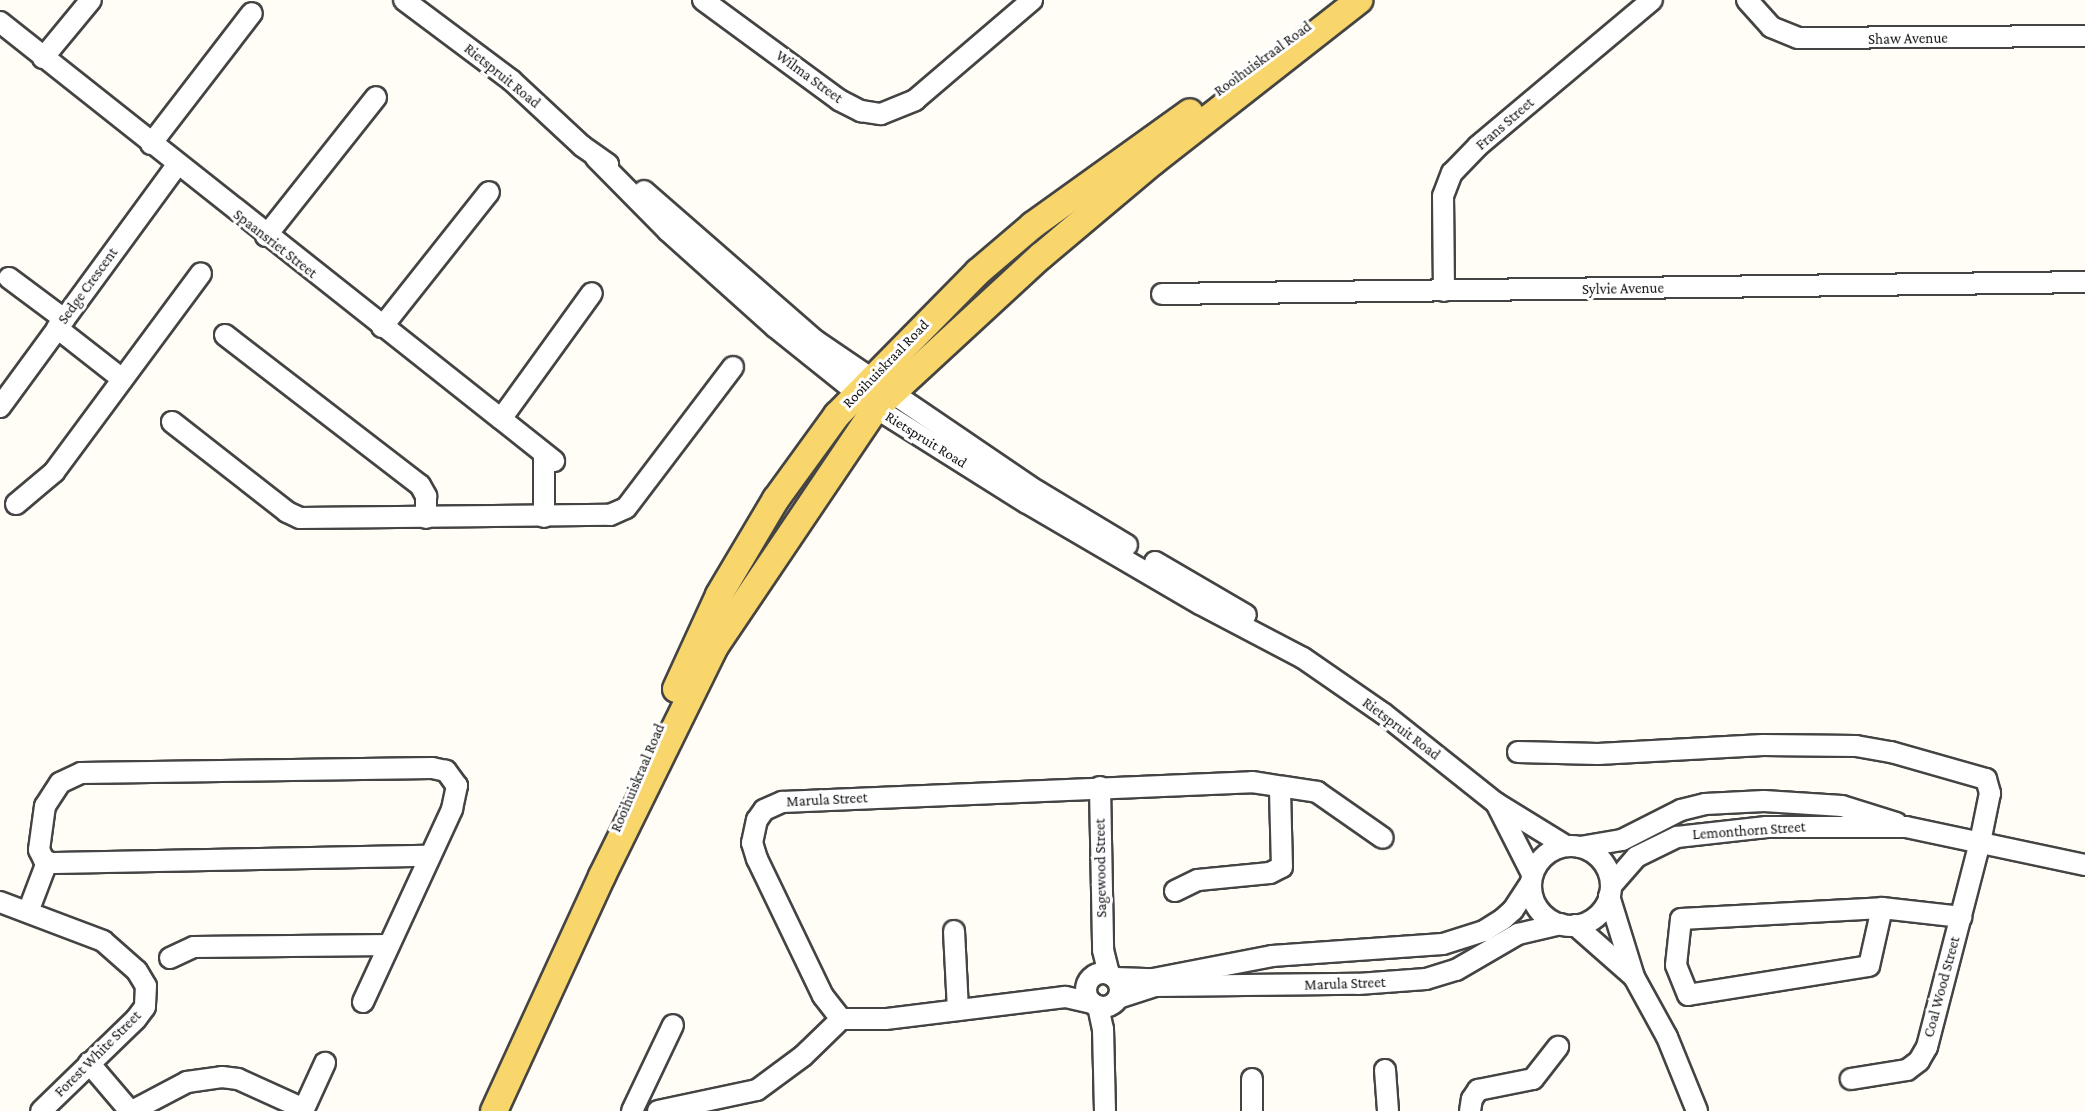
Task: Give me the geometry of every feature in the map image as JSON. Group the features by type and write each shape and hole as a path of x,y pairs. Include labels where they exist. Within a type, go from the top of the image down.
{"main road":[{"name":"Rooihuiskraal Road","path":"494,1111 602,876 714,648 874,393 978,272 1033,225 1349,0"},
{"name":"Rooihuiskraal Road","path":"874,393 1154,161 1359,0"}],"street":[{"path":"43,58 91,0"},
{"name":"Rietspruit Road","path":"404,0 511,80 596,158 668,231 874,393 1027,503 1200,604 1303,658 1384,714 1496,803 1573,847"},
{"name":"Wilma Street","path":"704,0 839,100 861,111 881,114 915,100 1032,0"},
{"name":"Frans Street","path":"1444,291 1443,196 1452,173 1478,146 1652,0"},
{"name":"Shaw Avenue","path":"1747,0 1771,27 1798,38 2085,36"},
{"path":"151,144 252,13"},
{"name":"Spaansriet Street","path":"0,22 266,236 549,458 544,517"},
{"path":"266,236 376,97"},
{"name":"Sedge Crescent","path":"0,407 177,165"},
{"path":"382,327 489,192"},
{"path":"16,504 54,472 201,273"},
{"path":"9,278 122,379"},
{"name":"Sylvie Avenue","path":"1162,294 2085,282"},
{"path":"501,419 592,293"},
{"path":"225,335 420,485 426,496 426,518"},
{"path":"172,422 294,516 313,519 544,517 619,513 734,368"},
{"name":"Coal Wood Street","path":"1518,752 1598,754 1711,747 1856,746 1963,771 1989,782 1980,842 1927,1047 1919,1061 1900,1072 1851,1079"},
{"path":"47,862 39,850 42,814 60,783 76,774 432,768 450,774 457,790 452,809 363,1002"},
{"name":"Marula Street","path":"1383,838 1326,796 1252,782 782,802 764,810 754,826 753,849 823,996 841,1019 865,1021 1155,986 1396,982 1448,973 1518,934 1568,925"},
{"name":"Sagewood Street","path":"1100,787 1105,1111"},
{"path":"1175,891 1208,878 1278,871 1284,860 1280,788"},
{"path":"1736,802 1737,830"},
{"name":"Lemonthorn Street","path":"1573,847 1622,840 1692,806 1736,802 1850,807 1906,827 2085,865"},
{"name":"Rietspruit Road","path":"1496,803 1532,878"},
{"name":"Lemonthorn Street","path":"1610,891 1624,866 1657,845 1687,835 1737,830 1906,827"},
{"path":"1634,977 1568,925 1546,917 1536,905 1532,878 1546,855 1573,847 1602,861 1634,977 1667,1037 1697,1111"},
{"path":"47,862 429,856"},
{"path":"28,912 47,862"},
{"name":"Marula Street","path":"1103,991 1272,956 1443,944 1484,931 1514,910 1532,878"},
{"path":"1568,925 1596,916 1610,891"},
{"name":"Forest White Street","path":"0,902 108,943 137,971 146,986 147,999 140,1014 41,1111"},
{"path":"1882,908 1869,966 1688,995 1676,965 1681,919 1882,908 1961,917"},
{"path":"954,931 958,1010"},
{"path":"170,958 194,947 389,945"},
{"path":"1393,949 1396,982"},
{"path":"658,1111 712,1106 763,1086 803,1056 841,1019"},
{"path":"632,1111 673,1025"},
{"path":"1470,1111 1472,1099 1478,1089 1533,1079 1558,1047"},
{"path":"89,1063 131,1111 192,1080 222,1077 238,1079 304,1110 326,1063"},
{"path":"1385,1070 1388,1111"},
{"path":"1252,1078 1252,1111"}]}
